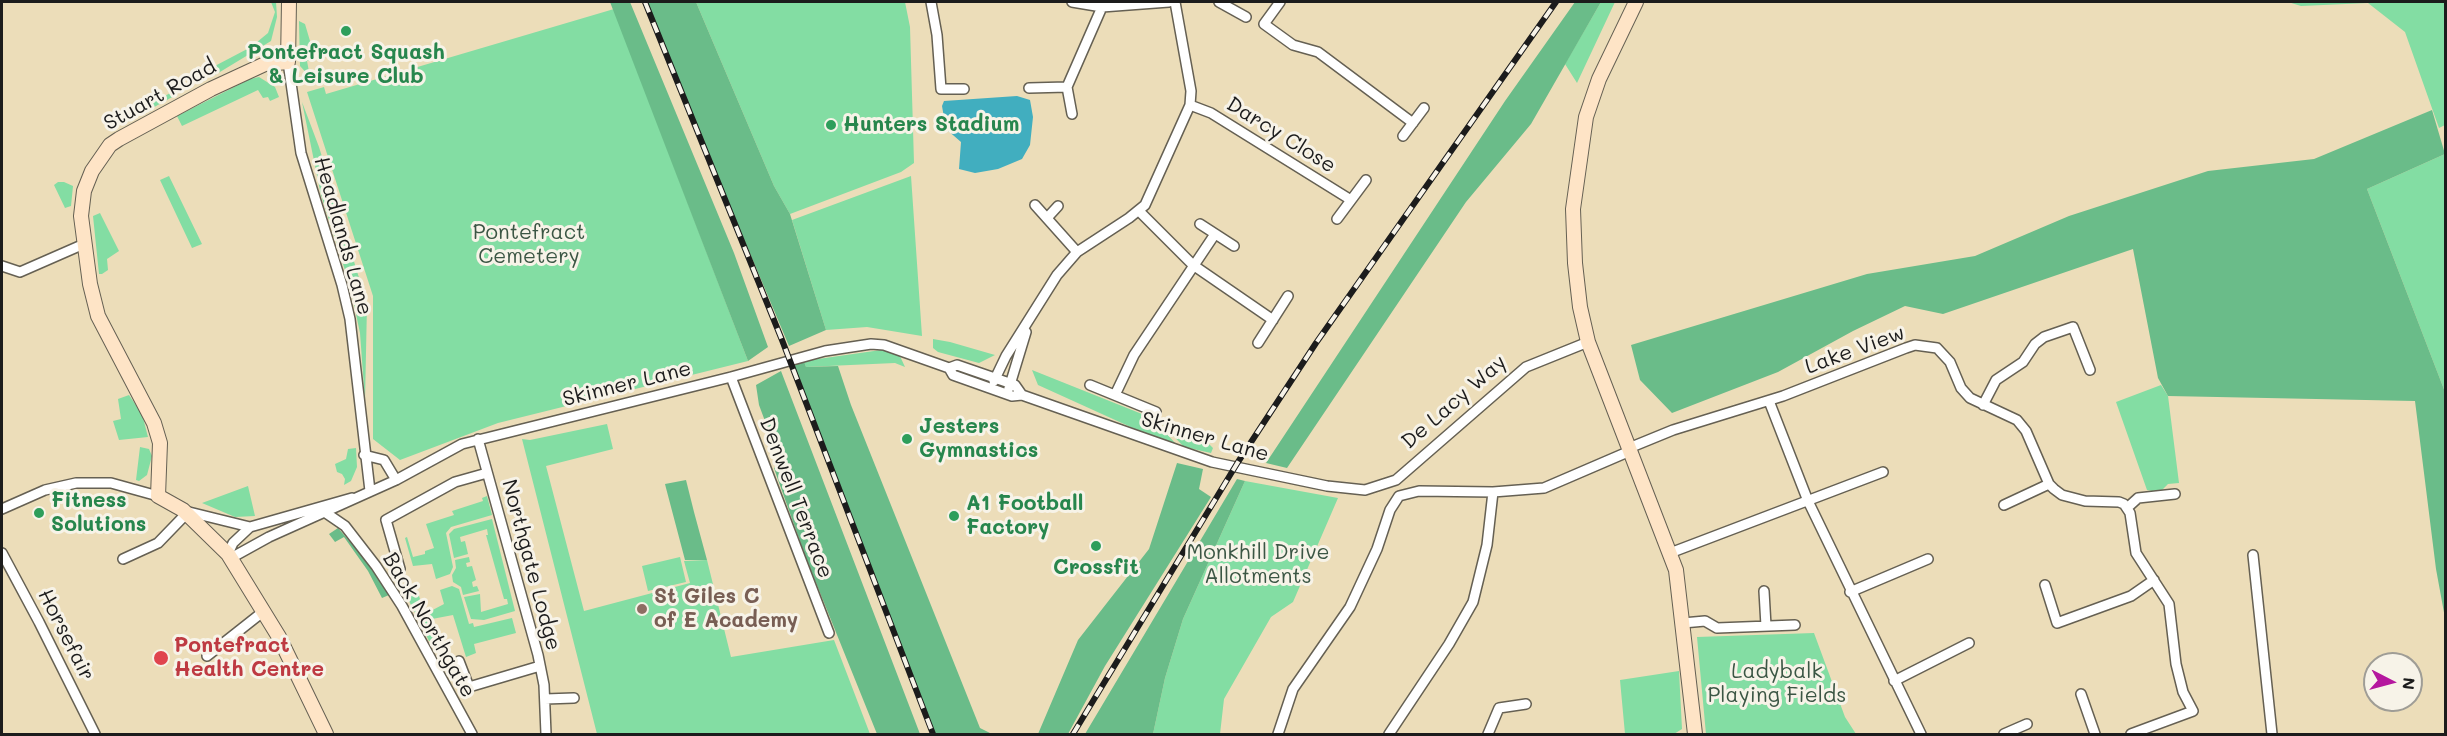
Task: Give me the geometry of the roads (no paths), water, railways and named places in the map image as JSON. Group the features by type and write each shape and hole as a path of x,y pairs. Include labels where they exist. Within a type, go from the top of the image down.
{"street":[{"path":"288,62 290,2"},
{"path":"931,2 937,34 941,94 964,89"},
{"path":"1072,2 1102,8 1169,2"},
{"path":"995,390 995,378 1006,356 1057,275 1077,252 1139,212 1145,205 1190,105 1191,91 1175,2"},
{"path":"1218,2 1246,16"},
{"path":"1281,2 1264,24 1293,45 1318,52 1413,123"},
{"path":"1636,2 1599,79 1580,144 1573,226 1580,307 1588,342 1670,553 1677,579 1695,735"},
{"path":"1072,114 1067,87 1102,8"},
{"name":"Stuart Road","path":"158,496 161,459 157,434 98,316 84,244 81,216 84,191 95,165 110,146 211,89 265,64 288,62"},
{"name":"Headlands Lane","path":"288,62 301,153 342,285 350,319 364,455 370,491"},
{"path":"1029,88 1067,87"},
{"name":"Darcy Close","path":"1190,105 1211,113 1351,200"},
{"path":"1402,136 1424,108"},
{"path":"1337,219 1366,180"},
{"path":"1035,205 1077,252"},
{"path":"1047,218 1058,206"},
{"path":"1139,212 1193,265 1273,320"},
{"path":"1200,224 1234,246"},
{"path":"1115,395 1134,356 1215,234"},
{"path":"2,266 20,272 84,244"},
{"path":"1258,343 1288,296"},
{"path":"1007,394 1028,324"},
{"path":"1983,405 1996,380 2023,362 2035,344 2044,338 2073,327 2090,370"},
{"name":"De Lacy Way","path":"1383,486 1409,469 1526,367 1588,342"},
{"name":"Skinner Lane","path":"229,556 326,513 396,480 437,456 478,439 731,377 801,356 871,344 884,345 949,368 957,365 1010,383 1015,385 1022,395"},
{"name":"Lake View","path":"1769,401 1915,345 1935,347 1950,362 1961,388 1970,398 2017,420 2026,432 2049,484"},
{"name":"Skinner Lane","path":"949,368 953,375 1007,394 1022,395 1212,462 1338,488 1365,490 1383,486"},
{"name":"Denwell Terrace","path":"731,377 829,633"},
{"path":"1090,385 1156,412"},
{"path":"1278,735 1293,688 1350,607 1377,549 1390,510 1399,496 1419,491 1493,492 1544,488 1673,430 1769,401 1808,501 1921,735"},
{"name":"Northgate Lodge","path":"478,439 540,666 545,699 546,735"},
{"path":"364,455 384,460 396,480"},
{"path":"1670,553 1883,472"},
{"name":"Northgate Lodge","path":"400,569 386,520 454,482 487,473"},
{"path":"2,509 45,490 76,483 111,483 158,496 185,512 229,556 264,610 300,678 326,735"},
{"path":"2004,505 2049,484 2062,495 2085,501 2119,502 2130,513 2136,553 2169,604 2176,664 2183,692 2193,711 2131,735"},
{"path":"1389,735 1449,644 1473,602 1487,545 1493,492"},
{"path":"2127,508 2138,498 2175,494"},
{"path":"229,556 233,543 250,528 332,501 358,496"},
{"path":"185,512 250,528"},
{"path":"123,559 158,543 185,512"},
{"name":"Back Northgate","path":"326,513 351,533 402,606 472,735"},
{"name":"Horsefair","path":"2,553 95,735"},
{"path":"2253,555 2272,735"},
{"path":"1850,592 1928,560"},
{"path":"2045,585 2057,623 2131,596 2154,580"},
{"path":"1764,591 1766,626"},
{"path":"207,656 264,610"},
{"path":"1683,623 1705,621 1717,628 1795,625"},
{"path":"1894,681 1969,643"},
{"name":"Northgate Lodge","path":"459,661 469,687 540,666"},
{"path":"2081,694 2095,735"},
{"path":"545,699 574,698"},
{"path":"1488,735 1499,708 1526,704"},
{"path":"2004,735 2027,724"}],"water":[{"path":"1017,96 1030,100 1033,117 1030,145 1022,159 998,169 975,173 959,169 961,142 946,129 942,106 944,101"}],"railway":[{"path":"645,2 782,340 933,734"},
{"path":"1073,734 1238,462 1316,343 1556,2"}],"place":[{"name":"Pontefract Squash & Leisure Club","path":"346,31"},
{"name":"Hunters Stadium","path":"831,125"},
{"name":"Jesters Gymnastics","path":"907,439"},
{"name":"Fitness Solutions","path":"39,513"},
{"name":"A1 Football Factory","path":"954,516"},
{"name":"Crossfit","path":"1096,546"},
{"name":"St Giles C of E Academy","path":"642,609"},
{"name":"Pontefract Health Centre","path":"161,658"}],"park label":[{"name":"Pontefract Cemetery","path":"529,245"},
{"name":"Monkhill Drive Allotments","path":"1258,565"},
{"name":"Ladybalk Playing Fields","path":"1777,684"}]}
